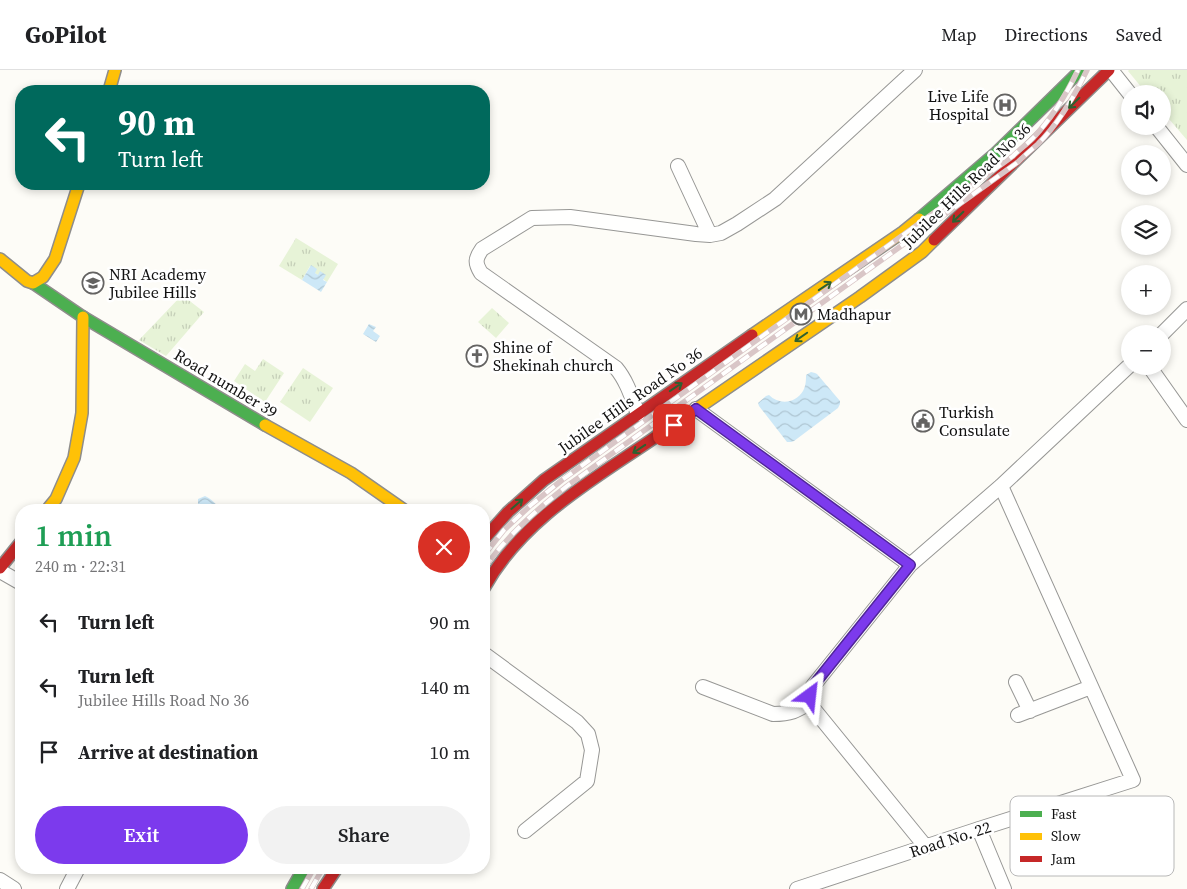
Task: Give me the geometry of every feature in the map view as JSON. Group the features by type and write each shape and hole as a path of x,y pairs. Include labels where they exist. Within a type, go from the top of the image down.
{"main road":[{"path":"111,85 116,70"},
{"name":"Jubilee Hills Road No 36","path":"490,532 508,512 544,480 903,232 996,154 1081,70"},
{"name":"Jubilee Hills Road No 36","path":"490,576 506,553 557,504 860,297 922,252 1110,70"},
{"path":"33,283 44,277 55,259 77,190"},
{"name":"Road number 39","path":"0,259 27,281 83,316 221,400 351,473 395,504"},
{"path":"52,504 56,499 74,458 82,413 83,316"},
{"path":"0,569 15,550"},
{"path":"292,889 301,874"},
{"path":"323,889 333,874"}],"street":[{"path":"638,414 626,382 616,368 481,273 477,266 478,255 482,249 532,218 570,217 710,235 721,233 775,199 915,70"},
{"path":"1110,70 1122,85"},
{"path":"1163,135 1187,165"},
{"path":"678,166 710,235"},
{"path":"1171,325 1187,309"},
{"path":"926,847 812,708 810,696 813,686 910,565 1001,486 1121,373"},
{"path":"1155,375 1187,420"},
{"path":"696,409 910,565"},
{"path":"1001,486 1091,686 1024,713 1016,682"},
{"path":"0,569 15,579"},
{"path":"490,658 577,722 588,734 592,750 587,781 525,831"},
{"name":"Road No. 22","path":"1082,796 1133,780 1091,686"},
{"path":"703,687 773,714 785,714 796,711 811,702"},
{"name":"Road No. 22","path":"796,889 1010,819"},
{"path":"978,829 1004,889"},
{"path":"67,889 75,874"},
{"path":"0,880 14,889"}],"green space":[{"path":"1187,70 1187,140 1171,121 1171,85 1140,85 1128,71"},
{"path":"296,238 338,264 327,282 315,273 310,266 302,280 279,266"},
{"path":"182,295 204,312 166,356 139,340"},
{"path":"492,308 509,323 496,338 478,322"},
{"path":"263,359 284,373 265,402 234,381 245,364 255,371"},
{"path":"303,368 333,388 310,422 280,402"}],"water":[{"path":"311,265 317,269 315,273 318,275 320,271 326,275 323,280 327,282 321,292 302,280"},
{"path":"369,324 376,327 373,331 380,336 376,342 363,334"},
{"path":"811,372 817,374 840,401 840,404 838,408 794,441 787,442 758,403 769,395 782,402 796,399 804,389 806,375"},
{"path":"205,496 215,504 198,504 198,499"}],"railway":[{"path":"490,548 504,530 562,480 1013,156 1033,138 1046,122 1078,70"},
{"path":"490,561 522,524 567,486 1018,162 1053,127 1071,100 1087,70"},
{"path":"302,889 311,874"},
{"path":"311,889 320,874"}],"traffic: fast":[{"path":"919,219 996,153 1081,70"},
{"path":"33,283 83,317 265,425"},
{"path":"292,889 301,874"}],"traffic: slow":[{"path":"111,85 115,70"},
{"path":"0,259 27,281 33,283 43,277 55,259 77,190"},
{"path":"752,335 903,232 919,219"},
{"path":"657,436 860,297 922,252 934,240"},
{"path":"52,504 56,499 74,458 82,413 83,317"},
{"path":"265,425 351,473 395,504"}],"traffic: jam":[{"path":"934,240 1109,70"},
{"path":"490,532 508,512 544,480 752,335"},
{"path":"490,579 518,541 561,502 657,436"},
{"path":"0,568 15,549"},
{"path":"323,889 333,874"}],"place":[{"name":"Live Life Hospital","path":"1005,105"},
{"name":"NRI Academy Jubilee Hills","path":"93,283"},
{"name":"Madhapur","path":"801,314"},
{"name":"Shine of Shekinah church","path":"477,356"},
{"name":"Turkish Consulate","path":"923,421"}],"route":[{"path":"674,425 696,409 910,565 813,686 810,696"}]}
